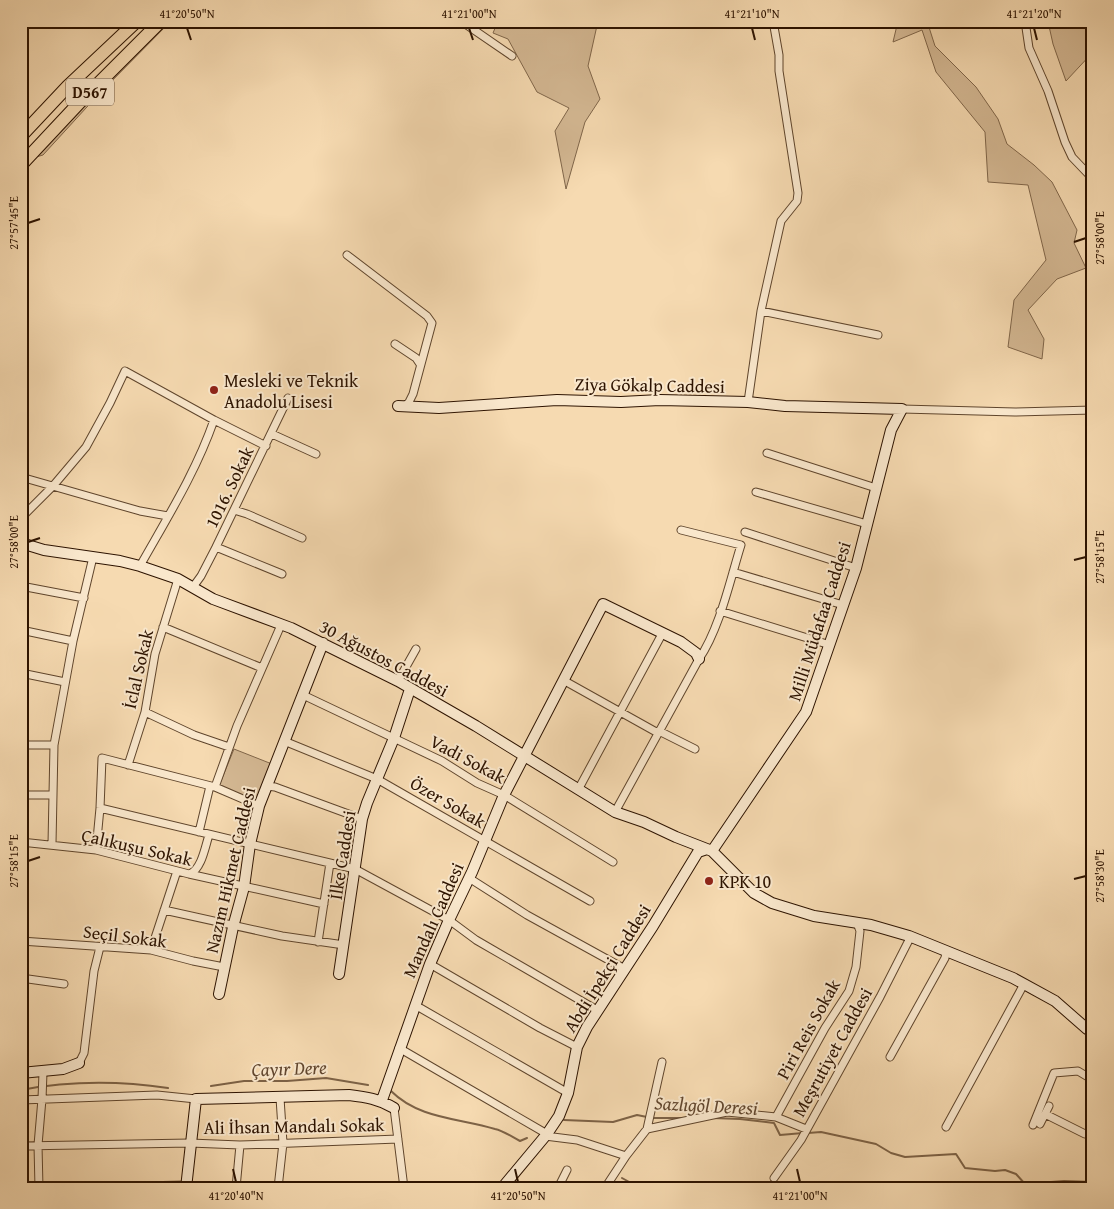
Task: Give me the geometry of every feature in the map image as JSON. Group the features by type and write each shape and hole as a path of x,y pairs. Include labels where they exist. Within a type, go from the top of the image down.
{"highway":[{"name":"D567","path":"21,136 68,86 137,21"},
{"name":"D567","path":"21,165 80,102 161,21"}],"street":[{"path":"461,21 512,56"},
{"path":"748,402 761,311 781,221 797,201 798,193 773,21"},
{"path":"1025,21 1029,48 1048,90 1065,142 1072,157 1093,179"},
{"path":"347,255 429,318 432,323 413,394 409,402 401,406"},
{"path":"761,311 878,335"},
{"path":"395,344 416,358 420,364"},
{"path":"21,518 53,486 86,446 114,397 125,371 266,446"},
{"name":"1016. Sokak","path":"192,587 201,576 216,548 288,398"},
{"name":"Ziya Gökalp Caddesi","path":"401,406 439,408 557,400 748,402 785,406 902,409"},
{"path":"902,409 1015,412 1093,410"},
{"name":"Milli Müdafaa Caddesi","path":"710,850 806,712 856,568 891,430 902,409"},
{"path":"140,566 204,448 214,420"},
{"path":"272,434 316,454"},
{"path":"768,453 876,488"},
{"path":"21,477 140,511 168,516"},
{"path":"756,492 867,524"},
{"path":"234,510 302,538"},
{"path":"615,812 707,647 741,545 681,530"},
{"path":"745,532 856,568"},
{"name":"30 Ağustos Caddesi","path":"21,543 44,550 140,566 178,579 213,599 291,628 398,681 476,726 615,812 710,850"},
{"path":"216,548 282,574"},
{"path":"52,844 54,745 73,641 93,557"},
{"path":"733,572 843,605"},
{"name":"İclal Sokak","path":"128,765 145,712 146,696 155,654 178,579"},
{"path":"21,586 84,598"},
{"name":"Mandalı Caddesi","path":"382,1100 430,964 486,840 504,795 602,604 662,634"},
{"path":"720,611 830,645"},
{"path":"200,832 212,787 281,624"},
{"path":"163,627 262,668"},
{"path":"21,630 73,641"},
{"path":"578,790 662,634 681,642 696,653 699,659"},
{"name":"Nazım Hikmet Caddesi","path":"219,994 233,926 244,887 250,844 259,806 323,643"},
{"path":"398,681 416,649"},
{"path":"21,673 65,682"},
{"path":"563,680 621,713 695,749"},
{"name":"İlke Caddesi","path":"339,974 362,820 394,738 410,689"},
{"name":"Vadi Sokak","path":"303,695 442,761 477,784 504,795 613,862"},
{"path":"145,712 194,735 229,747"},
{"name":"Özer Sokak","path":"284,741 377,779 590,901"},
{"path":"21,744 54,745"},
{"path":"96,850 102,758 212,787 259,806"},
{"path":"266,786 362,820"},
{"path":"21,795 52,795"},
{"path":"100,808 355,869 449,920 476,940 597,1010"},
{"path":"189,874 196,871 209,834"},
{"name":"Çalıkuşu Sokak","path":"21,842 96,850 189,874 324,904"},
{"path":"710,850 754,893 772,903 814,916 871,925 909,936 1024,984 1055,1001 1093,1032"},
{"name":"Abdi İpekçi Caddesi","path":"502,1188 546,1135 559,1116 568,1093 577,1048 587,1026 698,852 710,850"},
{"path":"318,942 330,863"},
{"path":"151,950 177,871"},
{"path":"469,878 527,915 625,969"},
{"path":"164,910 233,926 344,946"},
{"name":"Piri Reis Sokak","path":"776,1117 825,1028 849,990 856,967 860,931 857,923"},
{"name":"Meşrutiyet Caddesi","path":"774,1178 801,1140 880,997 909,940 909,936"},
{"name":"Seçil Sokak","path":"21,941 151,950 193,962 224,967"},
{"path":"21,1074 63,1069 79,1063 84,1053 94,971 100,947"},
{"path":"890,1057 945,958 946,951"},
{"path":"430,964 577,1048"},
{"path":"21,978 64,984"},
{"path":"946,1127 1024,984"},
{"path":"415,1005 568,1093"},
{"path":"399,1048 546,1135 577,1140 626,1156"},
{"path":"605,1188 647,1129 662,1062"},
{"path":"1049,1106 1036,1125 1054,1073 1078,1071 1093,1080"},
{"path":"39,1188 38,1146 43,1072"},
{"path":"21,1100 157,1095 196,1099 349,1095 382,1100 394,1108 404,1188"},
{"path":"278,1188 283,1143 280,1098"},
{"path":"45,1188 186,1186 196,1099"},
{"path":"647,1129 727,1112 776,1117 806,1129"},
{"path":"1045,1114 1085,1134 1093,1132"},
{"name":"Ali İhsan Mandalı Sokak","path":"21,1146 190,1143 240,1145 398,1139"},
{"path":"236,1188 240,1145"},
{"path":"558,1188 567,1170"}],"shaded area":[{"path":"165,21 171,21 97,96 43,155 36,157 21,173 21,167"},
{"path":"498,21 598,21 588,66 600,99 585,122 566,189 555,131 569,108 537,92 508,39 493,33"},
{"path":"898,21 927,21 935,46 976,87 998,119 1007,144 1052,182 1077,230 1074,243 1086,268 1057,279 1028,310 1044,339 1042,359 1008,347 1014,300 1046,260 1028,185 988,182 985,132 936,72 922,30 893,42"},
{"path":"1038,21 1085,21 1093,30 1093,52 1066,81 1049,26"},
{"path":"234,749 272,764 257,801 219,786"}],"waterway":[{"name":"Çayır Dere","path":"211,1086 244,1081 287,1081 326,1078 368,1085"},
{"name":"Çayır Dere","path":"21,1090 57,1085 95,1083 132,1084 168,1088"},
{"name":"Çayır Dere","path":"391,1091 402,1100 427,1112 498,1130 520,1141 527,1138"},
{"name":"Sazlıgöl Deresi","path":"564,1120 613,1122 637,1115 647,1117"},
{"name":"Sazlıgöl Deresi","path":"652,1118 685,1118"},
{"name":"Sazlıgöl Deresi","path":"712,1118 774,1123 780,1135 803,1133"},
{"name":"Sazlıgöl Deresi","path":"808,1133 821,1132 876,1144 891,1153 905,1157 956,1154 965,1168 1005,1170 1016,1174 1025,1184 1064,1181 1093,1182"},
{"path":"622,1178 640,1188"}],"place":[{"name":"Mesleki ve Teknik Anadolu Lisesi","path":"214,390"},
{"name":"KPK 10","path":"709,881"}]}
